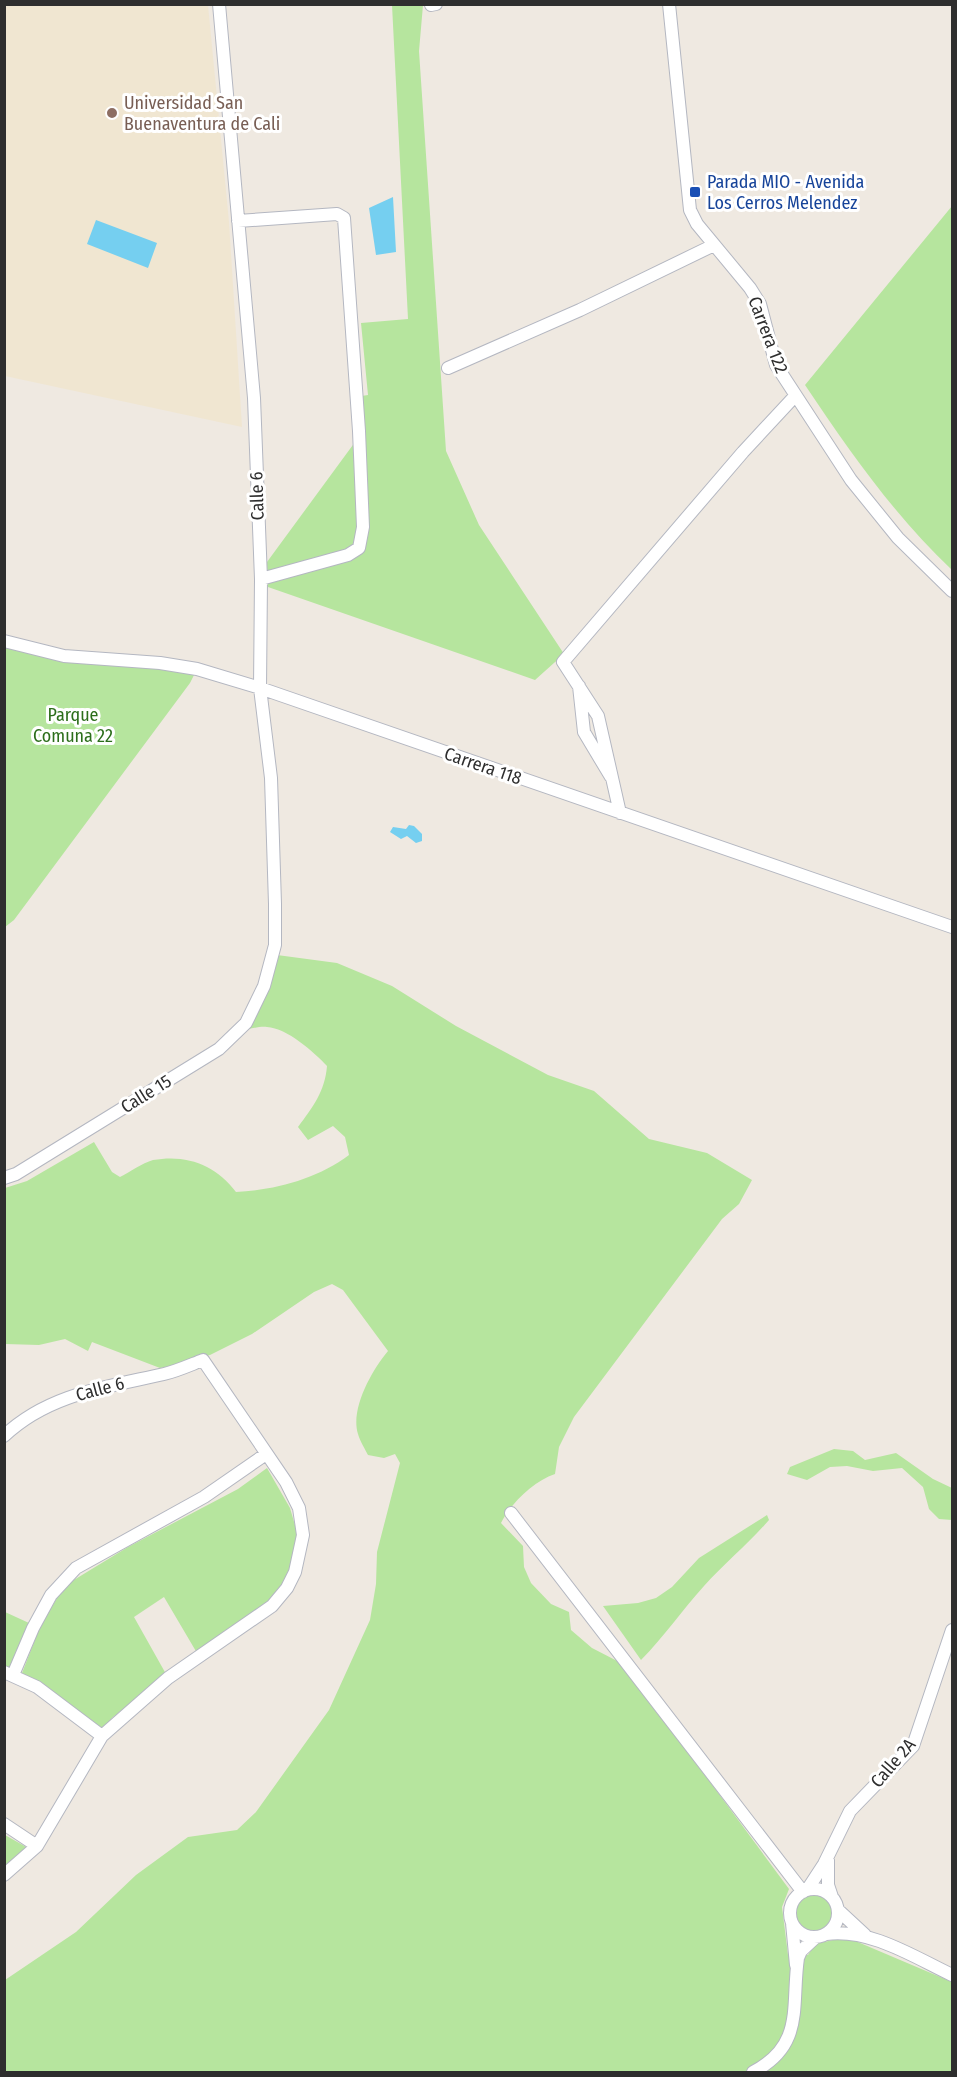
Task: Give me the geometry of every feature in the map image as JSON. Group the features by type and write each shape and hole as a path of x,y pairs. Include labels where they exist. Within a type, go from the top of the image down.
{"street":[{"name":"Calle 6","path":"219,4 254,398 261,579 260,688 271,778 275,904 275,945 264,987"},
{"name":"Carrera 122","path":"669,4 690,210 697,225 760,304 776,365 871,506 898,538 952,591"},
{"path":"238,221 337,214 344,218 359,431 363,526 359,548 348,555 261,579"},
{"path":"448,368 580,310 714,245"},
{"path":"620,813 616,784 598,716 563,662 743,452 795,396"},
{"name":"Carrera 118","path":"4,641 64,656 160,663 197,669 260,688 952,927"},
{"path":"579,685 584,732 616,784"},
{"name":"Calle 15","path":"4,1178 16,1174 219,1049 246,1023 264,987"},
{"name":"Calle 6","path":"4,1436 17,1424 55,1402 106,1385 166,1374 203,1360 266,1454"},
{"path":"4,1875 36,1846 102,1736 168,1678 272,1606 287,1588 296,1572 303,1535 299,1508 286,1482 266,1454 204,1497 76,1568 51,1595 9,1674 37,1687 102,1736"},
{"path":"510,1513 707,1765 802,1893"},
{"name":"Calle 2A","path":"802,1893 829,1854 850,1811 913,1746 952,1630"},
{"path":"4,1824 36,1846"},
{"name":"Calle 2A","path":"829,1854 827,1867 832,1897"},
{"path":"753,2073 771,2063 784,2046 792,2029 796,1969 790,1910 802,1893 820,1890 832,1897 838,1910 868,1937"},
{"path":"796,1969 801,1951 836,1924 838,1910"},
{"path":"792,1923 799,1932 821,1935 841,1932 868,1937 952,1975"}],"shaded area":[{"name":"Universidad San Buenaventura de Cali","path":"5,5 208,5 229,222 242,427 5,376"}],"green space":[{"path":"392,5 423,5 419,51 446,451 479,525 564,654 535,680 268,587 267,562 358,438 355,397 368,395 361,323 408,319"},
{"path":"952,206 952,570 892,505 805,385"},
{"name":"Parque Comuna 22","path":"5,641 64,656 197,669 190,683 14,920 5,927"},
{"path":"277,955 337,963 392,986 456,1026 548,1075 594,1091 649,1139 707,1153 752,1180 739,1204 722,1219 574,1417 559,1447 555,1474 539,1482 524,1494 501,1523 523,1546 524,1567 531,1583 551,1604 569,1612 571,1630 592,1648 623,1664 789,1889 782,1907 788,1955 808,1955 815,1944 846,1937 952,1982 952,2072 5,2072 5,1980 76,1932 136,1875 188,1837 237,1830 256,1812 329,1710 370,1620 376,1584 377,1552 400,1463 395,1454 384,1458 368,1455 358,1434 357,1413 364,1390 375,1368 388,1351 343,1290 332,1284 314,1292 252,1334 210,1355 160,1368 92,1342 88,1351 65,1339 39,1345 5,1344 5,1188 27,1181 94,1142 112,1172 120,1177 153,1160 189,1160 210,1168 236,1192 266,1189 295,1182 323,1171 349,1155 345,1137 333,1126 308,1140 298,1127 321,1091 327,1066 308,1048 275,1028 248,1029 271,985"},
{"path":"834,1449 853,1451 865,1460 896,1453 933,1479 952,1488 952,1520 939,1519 929,1509 923,1487 902,1468 873,1471 847,1466 830,1467 807,1480 787,1474 790,1467"},
{"path":"267,1468 290,1508 299,1539 288,1582 270,1600 197,1653 164,1597 134,1617 166,1674 112,1718 103,1730 22,1673 40,1627 64,1586 128,1547 238,1489"},
{"path":"767,1515 769,1520 704,1586 641,1660 603,1606 638,1603 656,1598 672,1587 699,1558"},
{"path":"5,1612 29,1623 9,1669 5,1668"},
{"path":"5,1835 28,1848 5,1870"},
{"path":"819,1890 831,1896 836,1904 836,1922 831,1930 823,1935 809,1936 801,1933 794,1926 791,1908 794,1900 801,1893"}],"water":[{"path":"393,197 396,252 376,255 369,208"},
{"path":"96,220 157,243 148,268 87,244"},
{"path":"409,825 414,826 422,834 422,841 416,843 407,836 401,839 390,832 393,827 406,829"}],"place":[{"name":"Universidad San Buenaventura de Cali","path":"112,113"},
{"name":"Parada MIO - Avenida Los Cerros Melendez","path":"695,192"}]}
